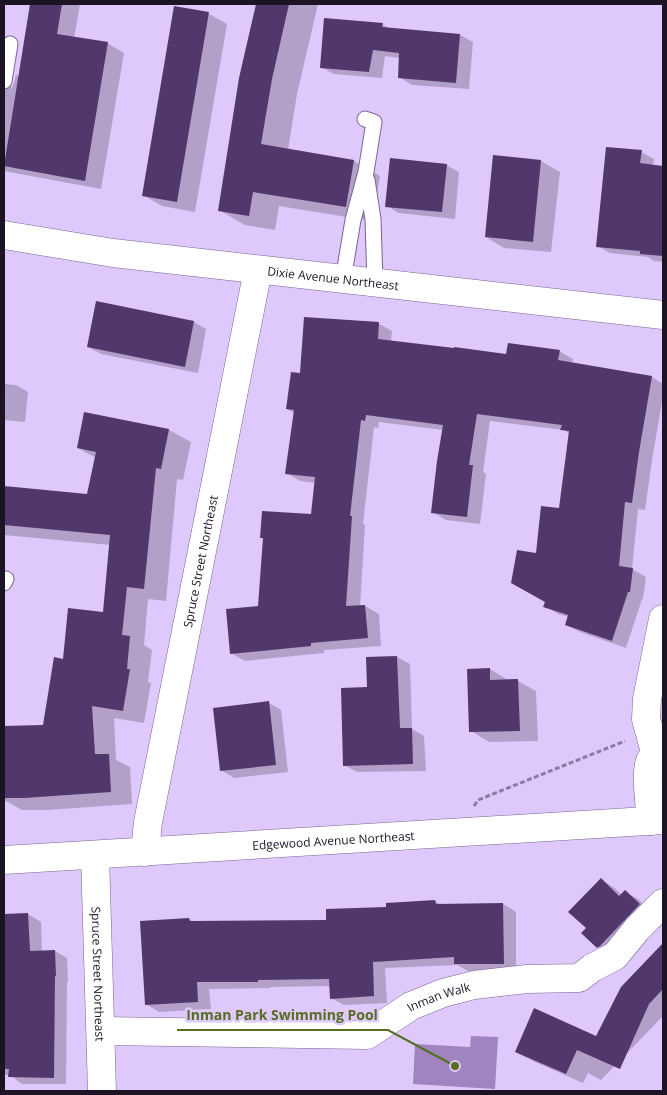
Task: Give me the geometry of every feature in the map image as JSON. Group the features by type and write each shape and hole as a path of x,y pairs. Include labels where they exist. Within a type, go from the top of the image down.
{"street":[{"name":"Dixie Avenue Northeast","path":"4,235 113,253 663,315"},
{"name":"Spruce Street Northeast","path":"145,852 148,822 258,270"},
{"path":"657,820 648,774 656,743 646,719 647,698 663,619"},
{"name":"Edgewood Avenue Northeast","path":"4,860 657,820"},
{"name":"Spruce Street Northeast","path":"95,855 102,1091"},
{"name":"Inman Walk","path":"101,1031 367,1035 412,1006 443,992 474,985 527,979 579,978 592,968 615,956 637,929 663,903"}],"lane":[{"path":"4,81 10,44"},
{"path":"343,280 353,220 366,172 376,121"},
{"path":"366,172 373,219 375,283"}],"path":[{"path":"458,832 478,800 608,747 656,743"}],"shaded area":[{"path":"471,1036 498,1037 495,1089 413,1084 415,1044 470,1047"}],"building":[{"path":"30,4 62,4 57,34 108,42 85,181 4,166"},
{"path":"256,4 289,4 272,79 261,144 354,160 346,207 253,192 249,216 218,211 239,78"},
{"path":"174,6 209,12 177,202 142,196"},
{"path":"324,18 383,23 382,27 460,34 456,83 398,78 399,53 373,50 369,72 320,68"},
{"path":"606,147 642,150 640,163 663,166 663,256 640,254 640,251 596,247"},
{"path":"493,155 541,160 533,242 485,237"},
{"path":"390,158 447,164 442,212 385,207"},
{"path":"96,301 194,321 185,367 87,347"},
{"path":"304,317 379,322 378,339 506,354 508,343 560,350 558,360 652,376 632,503 625,502 619,566 633,568 630,592 628,592 612,641 565,625 568,615 543,607 545,602 511,583 517,550 536,553 541,506 559,508 569,431 560,430 562,425 477,414 469,465 473,465 467,517 431,513 443,425 366,415 365,421 361,420 350,516 352,516 346,606 365,605 368,638 311,643 311,646 230,654 226,609 258,606 263,538 260,538 262,511 311,514 315,477 285,474 294,410 286,409 291,372 300,373"},
{"path":"84,412 169,429 161,469 156,468 144,589 127,587 122,635 130,636 127,669 130,669 123,711 92,706 95,754 109,754 111,792 4,798 4,726 43,725 54,657 63,659 68,608 103,612 110,535 4,525 4,486 87,494 96,452 77,448"},
{"path":"397,656 400,728 412,728 413,764 343,766 341,688 367,687 366,657"},
{"path":"490,668 490,680 518,679 520,731 469,732 467,669"},
{"path":"269,701 276,765 220,771 213,708"},
{"path":"601,878 619,896 625,890 640,904 597,948 581,933 586,928 568,912"},
{"path":"435,900 436,904 503,903 504,964 454,964 454,957 373,962 374,996 330,999 329,979 197,982 198,1002 145,1005 140,921 189,918 190,921 326,920 326,909 386,907 386,903"},
{"path":"28,913 30,951 55,950 54,1078 8,1077 9,1069 4,1069 4,914"},
{"path":"663,943 663,989 649,1004 620,1069 577,1050 566,1074 515,1052 534,1008 596,1036 621,987"}],"place":[{"name":"Inman Park Swimming Pool","path":"455,1066"}]}
